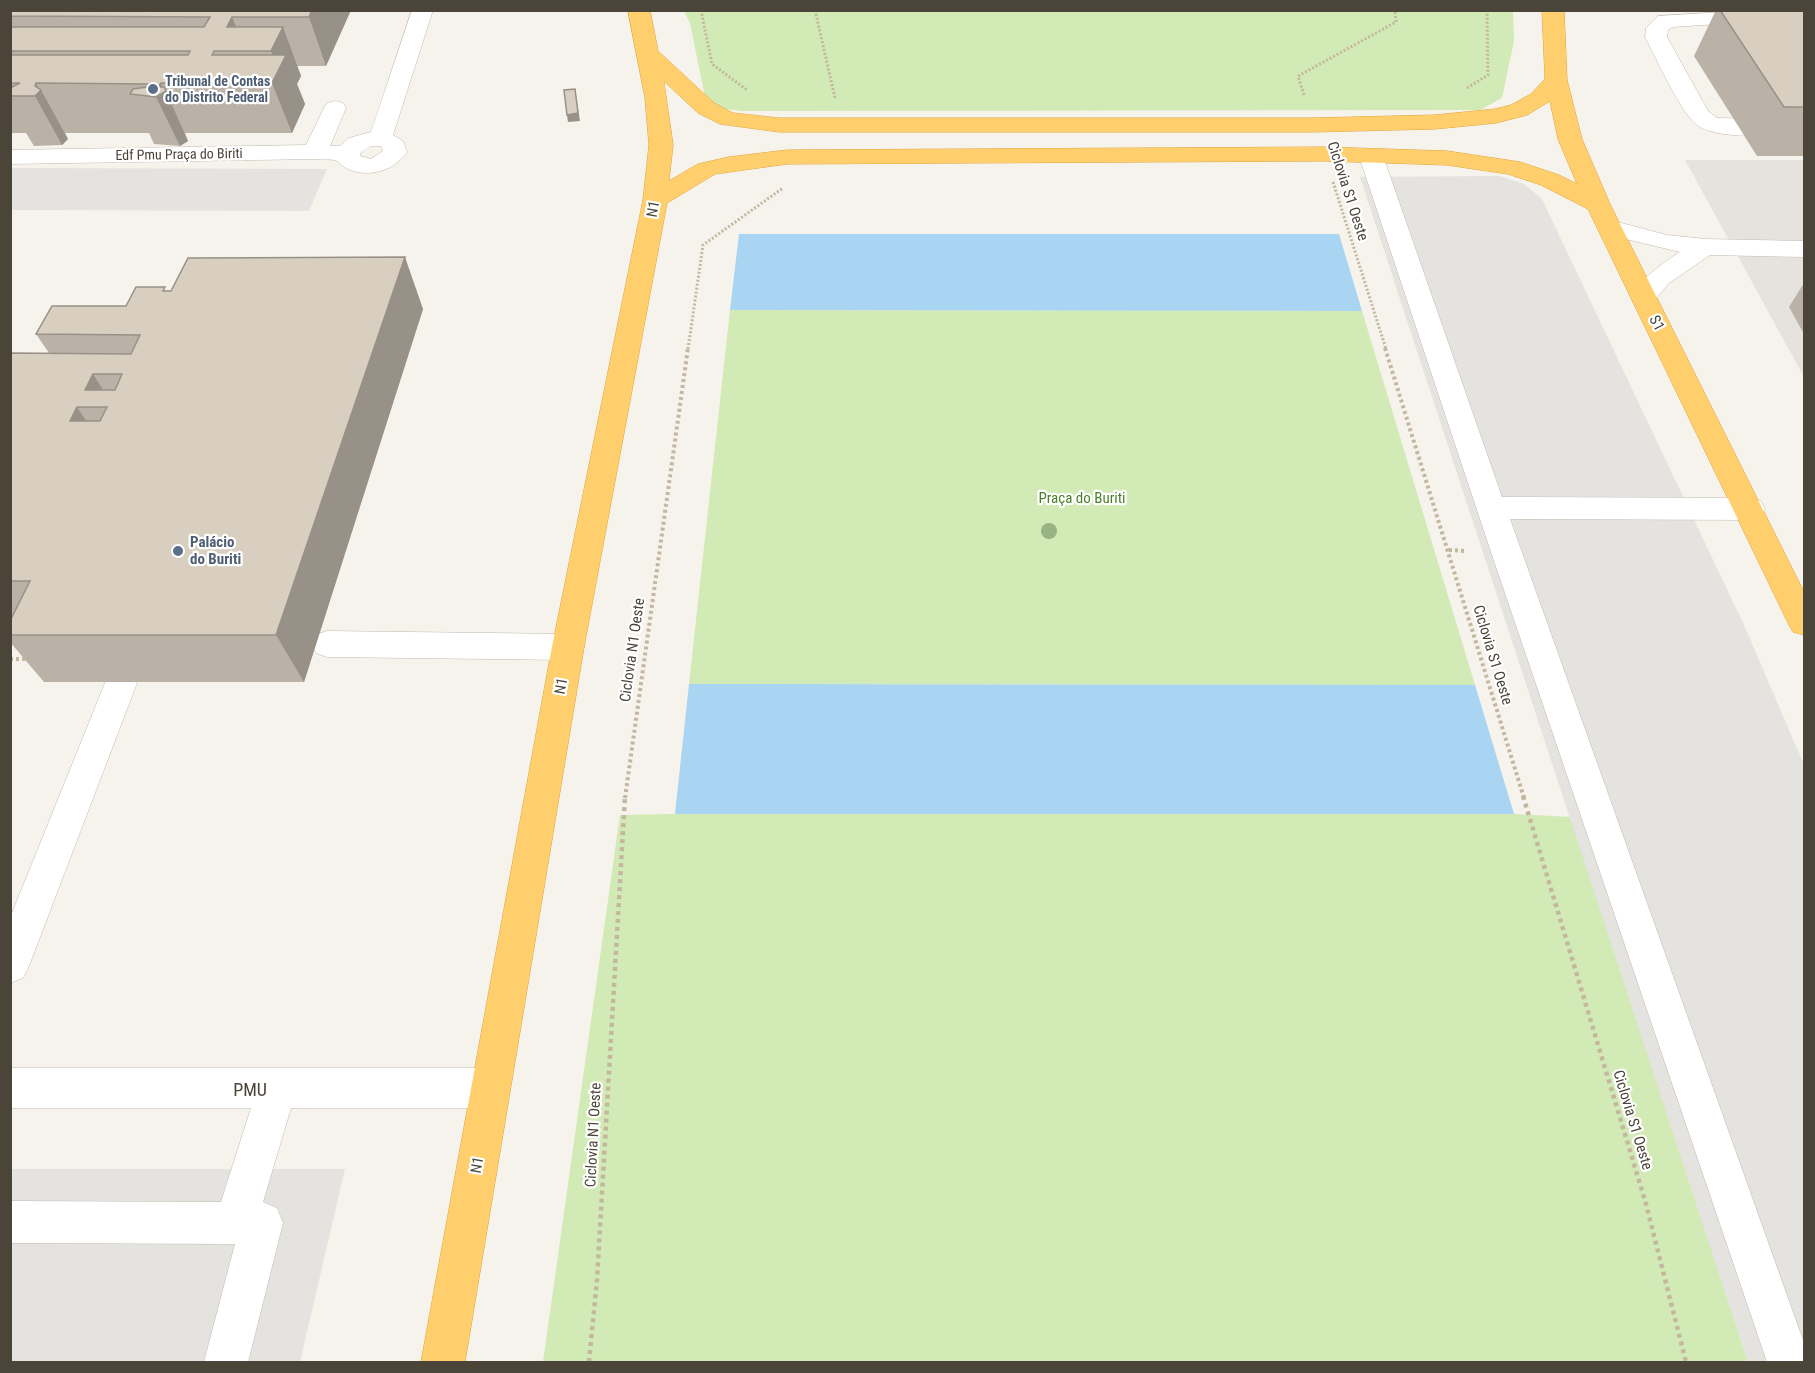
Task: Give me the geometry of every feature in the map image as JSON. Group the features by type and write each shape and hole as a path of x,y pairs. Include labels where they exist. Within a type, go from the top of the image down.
{"highway":[{"name":"N1","path":"442,1362 568,647 656,200 661,145 656,98 639,10"},
{"name":"S1","path":"1553,10 1556,80 1570,139 1604,216 1804,622"},
{"path":"647,52 706,108 728,118 779,125 1312,125 1435,122 1496,116 1519,110 1539,99 1556,80"},
{"path":"656,200 707,169 729,164 829,155 1324,154 1447,158 1512,167 1550,180 1604,216"}],"lane":[{"name":"Edf Pmu Praça do Biriti","path":"10,157 315,152 347,154 348,159 361,166 382,163 391,158 395,152 395,146 380,139 423,10"},
{"path":"1746,15 1666,21 1657,28 1656,37 1699,115 1709,123 1725,127 1804,127"},
{"path":"315,152 335,108"},
{"path":"1371,156 1789,1362"},
{"path":"1604,216 1667,243 1705,247 1804,249"},
{"path":"1644,296 1660,277 1705,247"},
{"path":"1492,508 1750,509"},
{"path":"327,644 568,647"},
{"path":"10,966 121,683"},
{"name":"PMU","path":"10,1088 490,1088"},
{"path":"236,1222 277,1089"},
{"path":"10,1222 262,1223 226,1362"}],"path":[{"path":"701,10 712,64 749,92"},
{"path":"815,10 835,97 837,110 834,125"},
{"path":"1312,125 1299,76 1396,22 1395,10"},
{"name":"Ciclovia S1 Oeste","path":"1324,154 1449,550 1646,1204 1686,1362"},
{"name":"Ciclovia N1 Oeste","path":"589,1362 597,1280 626,776 703,245 829,155"},
{"path":"10,659 33,659"}],"shaded area":[{"path":"1685,160 1804,160 1804,377"},
{"path":"11,168 327,169 309,211 11,210"},
{"path":"1500,176 1524,184 1542,199 1744,625 1804,765 1804,1362 1748,1362 1360,177"},
{"path":"11,1169 345,1169 300,1362 11,1362"}],"green space":[{"path":"1513,10 1514,41 1502,98 1480,110 741,111 719,108 705,97 690,23 684,11"},
{"name":"Praça do Buriti","path":"730,310 1362,311 1475,685 689,684"},
{"path":"1514,814 1571,817 1748,1362 543,1362 620,815"}],"water":[{"path":"739,234 1339,234 1362,311 730,310"},
{"path":"689,684 1475,685 1514,814 675,814"}],"building":[{"path":"10,10 312,10 309,17 232,17 227,27 283,27 271,51 214,51 212,55 286,55 272,83 161,83 158,87 164,87 166,91 156,97 130,94 133,89 147,87 149,84 36,83 35,86 41,90 35,96 10,96 10,88 20,83 10,83 10,55 188,55 190,51 10,51 10,27 204,27 210,17 10,16"},
{"path":"1720,10 1804,10 1804,107 1784,107"},
{"path":"575,89 578,113 567,115 564,90"},
{"name":"Palácio do Buriti","path":"405,257 276,635 10,635 10,621 30,581 10,581 10,353 131,354 140,335 36,334 52,306 126,306 136,287 165,287 163,291 171,291 188,258","holes":["93,374 122,374 115,390 85,390","77,407 107,407 100,421 70,421"]}],"place":[{"name":"Tribunal de Contas do Distrito Federal","path":"153,89"},
{"name":"Palácio do Buriti","path":"178,551"}]}
